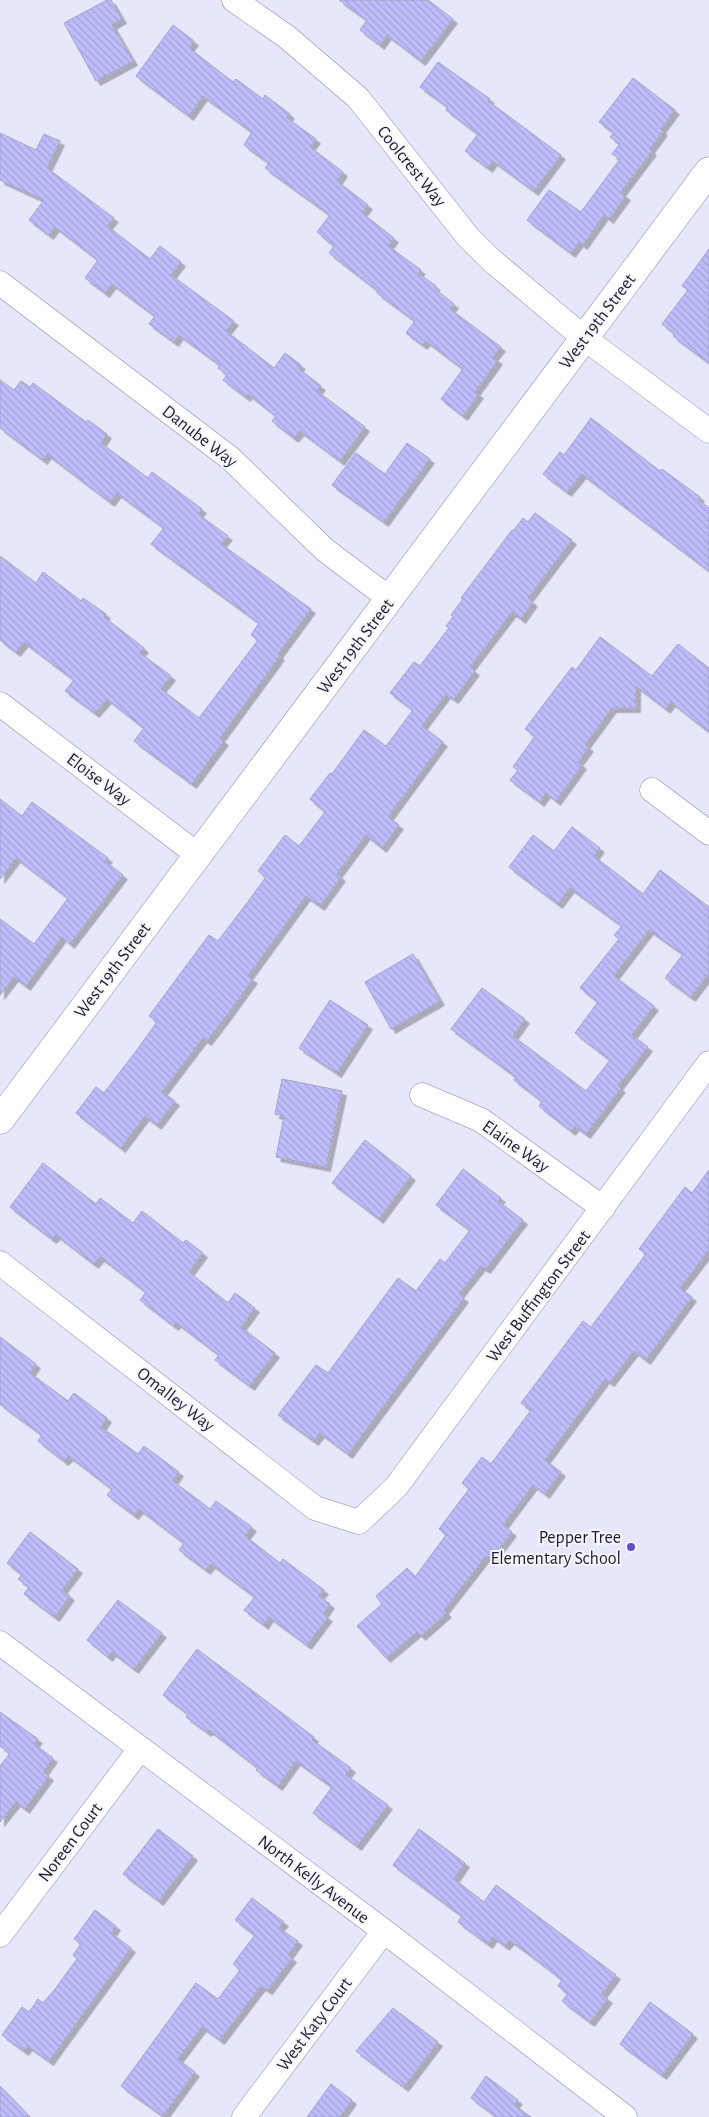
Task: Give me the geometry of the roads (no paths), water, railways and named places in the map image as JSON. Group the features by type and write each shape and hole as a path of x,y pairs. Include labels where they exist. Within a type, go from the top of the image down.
{"main road":[{"name":"West 19th Street","path":"0,1120 709,171"}],"street":[{"name":"Coolcrest Way","path":"234,0 287,37 358,98 468,236 490,259 584,338 709,431"},
{"name":"Danube Way","path":"0,283 230,458 325,550 390,599"},
{"name":"Eloise Way","path":"0,704 198,855"},
{"path":"652,790 709,833"},
{"name":"West Buffington Street","path":"359,1522 396,1487 709,1063"},
{"name":"Elaine Way","path":"422,1095 481,1120 603,1208"},
{"name":"Omalley Way","path":"0,1263 315,1508 359,1522"},
{"name":"North Kelly Avenue","path":"0,1643 384,1931 619,2115"},
{"name":"Noreen Court","path":"0,1935 140,1749"},
{"name":"West Katy Court","path":"244,2117 384,1931"}],"place":[{"name":"Pepper Tree Elementary School","path":"631,1547"}]}
